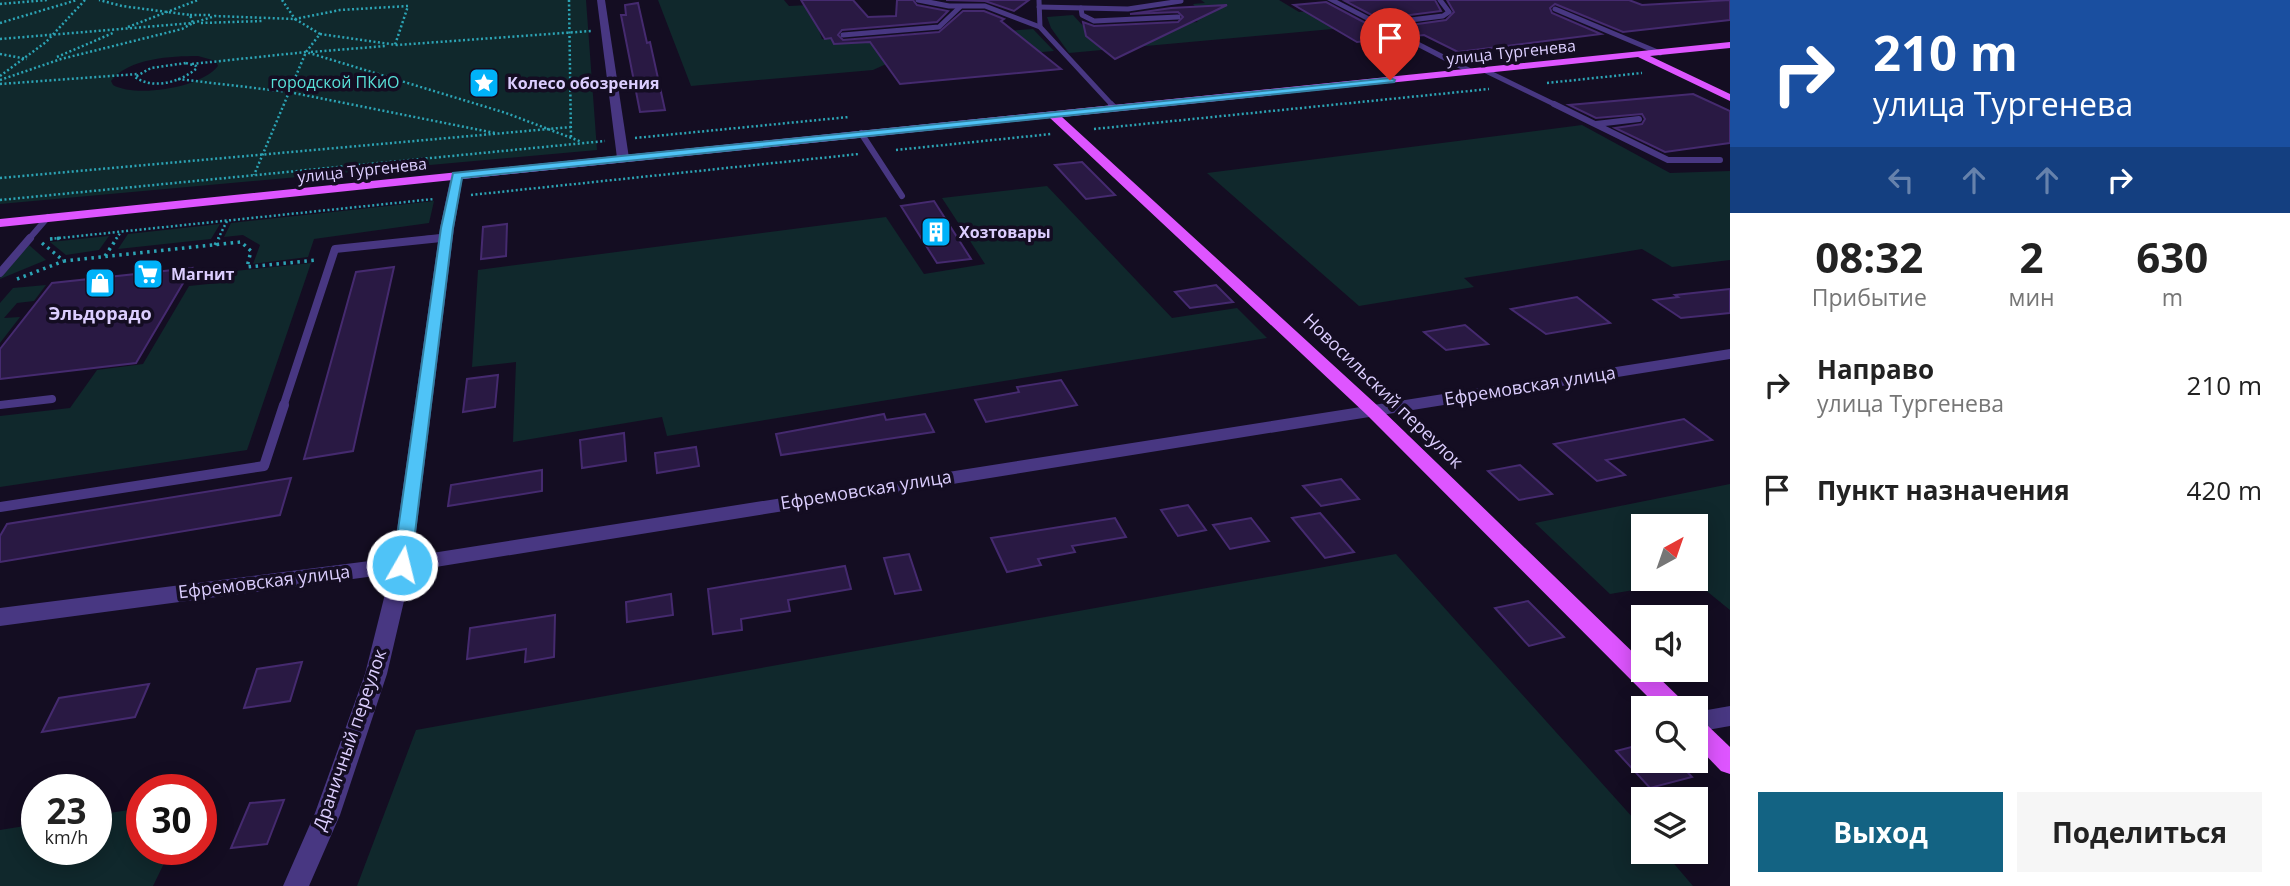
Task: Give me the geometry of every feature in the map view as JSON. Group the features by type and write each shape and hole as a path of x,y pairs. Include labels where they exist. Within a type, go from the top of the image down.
{"main road":[{"name":"улица Тургенева","path":"0,223 1730,46"},
{"path":"1640,55 1730,98"},
{"name":"Новосильский переулок","path":"1052,114 1373,411 1663,696"},
{"path":"1708,741 1730,763"}],"street":[{"path":"601,0 623,158"},
{"path":"1331,0 1473,72"},
{"name":"Драничный переулок","path":"296,886 327,815 376,674 402,565 446,237 457,176"},
{"name":"Ефремовская улица","path":"0,617 402,565 1730,354"},
{"path":"1708,720 1730,716"}],"lane":[{"path":"918,0 960,7 985,6 1040,27 1098,93 1115,108"},
{"path":"1040,0 1040,27"},
{"path":"1378,24 1443,16 1449,12 1440,0"},
{"path":"1039,7 1168,5 1181,1"},
{"path":"843,35 939,27 960,7"},
{"path":"1081,8 1082,15 1094,21 1178,17"},
{"path":"1555,9 1660,53"},
{"path":"1486,71 1668,160 1720,160"},
{"path":"1595,124 1639,119"},
{"path":"862,133 902,196"},
{"path":"0,273 48,217"},
{"path":"0,507 264,466 335,249 446,237"},
{"path":"0,405 52,399"}],"path":[{"path":"0,4 47,0"},
{"path":"0,23 77,0"},
{"path":"0,80 55,36 85,0"},
{"path":"99,0 122,6 190,15 295,19"},
{"path":"0,80 198,0"},
{"path":"282,0 295,19 320,34 397,45"},
{"path":"397,45 395,40 411,0"},
{"path":"569,0 571,138"},
{"path":"0,40 193,23 295,19 340,10 408,6"},
{"path":"190,15 193,23"},
{"path":"20,72 145,40 215,16"},
{"path":"0,80 138,74 160,65 592,31"},
{"path":"254,175 306,52 320,34"},
{"path":"0,200 584,144 506,113 306,52"},
{"path":"0,54 27,59"},
{"path":"178,79 196,69 192,64"},
{"path":"64,261 38,241 1671,70"},
{"path":"138,74 136,80 148,83 178,79 289,92 499,134"},
{"path":"0,178 571,127"},
{"path":"884,131 896,150"},
{"path":"215,244 228,221"},
{"path":"105,256 122,232"},
{"path":"13,281 64,261 240,242 251,251 247,267 332,258"}],"green space":[{"name":"городской ПКиО","path":"0,0 586,0 597,150 0,204","holes":["198,56 216,61 218,66 210,74 168,89 137,91 123,89 113,85 111,81 128,67 151,60"]},
{"path":"658,0 784,0 789,6 810,5 822,39 831,39 834,44 1033,29 1054,51 884,65 873,70 691,86"},
{"path":"1201,0 1279,0 1299,12 1323,10 1354,27 1069,53 1051,28 1047,17 1073,15 1085,28 1198,22 1189,15 1196,8 1193,4 1205,3"},
{"path":"1582,125 1670,173 1730,171 1730,260 1672,267 1642,249 1464,278 1474,287 1359,306 1207,173"},
{"path":"1047,186 1172,318 1237,308 1267,338 667,436 662,417 513,442 516,362 472,367 478,270 886,217 924,274 985,264 942,198"},
{"path":"434,201 429,223 314,239 308,257 253,264 260,245 243,235 224,237 231,223"},
{"path":"220,224 211,239 118,249 128,234"},
{"path":"109,236 99,250 66,255 50,242"},
{"path":"29,245 46,260 0,279 0,278"},
{"path":"311,263 247,450 0,487 0,416 70,408 97,370 143,364 189,286 228,282 235,271"},
{"path":"46,285 34,301 17,303 4,318 20,317 0,343 0,303 13,288"},
{"path":"1730,484 1730,610 1708,592 1708,514 1631,514 1631,590 1610,594 1535,523"},
{"path":"1396,554 1631,816 1631,864 1674,864 1693,886 357,886 416,730"},
{"path":"126,810 126,865 163,865 153,886 0,886 0,830 21,827 21,865 112,865 112,813"}],"building":[{"path":"801,0 853,0 868,17 896,16 897,0 913,0 917,5 948,11 937,22 842,30 838,35 843,40 939,32 963,11 984,11 1004,19 1001,21 1061,69 900,84 870,42 834,44 831,38 825,39"},
{"path":"946,0 1029,0 1014,11 985,1"},
{"path":"1435,0 1441,11 1379,19 1345,1"},
{"path":"1447,0 1629,0 1642,5 1730,0 1730,20 1623,32 1555,4 1550,8 1552,13 1601,34 1458,52 1424,35 1414,36 1396,27 1446,20 1454,12"},
{"path":"1326,2 1395,38 1357,42 1294,5"},
{"path":"638,3 665,110 640,112 621,15 626,15 625,5"},
{"path":"1227,5 1115,59 1086,36 1083,22 1094,26 1178,22 1183,17 1178,12 1130,14 1171,8"},
{"path":"1693,94 1730,111 1730,143 1665,152 1615,128 1642,124 1645,119 1642,114 1596,118 1569,105"},
{"path":"1082,162 1115,195 1086,199 1055,165"},
{"name":"Хозтовары","path":"934,201 971,259 937,263 901,206"},
{"path":"507,224 506,256 481,259 483,227"},
{"path":"394,267 353,451 304,459 356,272"},
{"path":"192,268 136,363 0,379 0,349 52,283"},
{"path":"1216,285 1233,302 1190,308 1175,292"},
{"path":"1730,289 1730,313 1681,318 1654,300 1678,297 1675,295"},
{"path":"1577,297 1610,323 1546,334 1511,309"},
{"path":"1465,325 1488,344 1446,350 1424,332"},
{"path":"498,375 495,407 463,412 467,379"},
{"path":"1061,380 1077,405 986,422 975,400 1019,392 1017,387"},
{"path":"884,414 886,420 925,414 934,432 781,455 776,434"},
{"path":"1684,419 1712,440 1606,460 1625,475 1597,481 1554,444"},
{"path":"624,433 626,461 582,468 580,440"},
{"path":"696,447 699,466 657,473 655,453"},
{"path":"1520,465 1552,494 1519,500 1488,471"},
{"path":"542,470 542,491 448,506 451,485"},
{"path":"291,478 280,515 0,562 0,536 7,524"},
{"path":"1341,479 1359,499 1321,506 1303,486"},
{"path":"1188,505 1206,530 1178,536 1161,510"},
{"path":"1320,513 1354,552 1325,558 1292,518"},
{"path":"1115,518 1126,537 1072,546 1075,552 1038,559 1041,565 1007,572 991,538"},
{"path":"1251,518 1269,541 1230,549 1213,525"},
{"path":"909,554 921,590 895,594 884,558"},
{"path":"845,566 851,589 788,600 790,611 741,619 742,630 713,634 708,589"},
{"path":"671,594 673,615 627,622 626,602"},
{"path":"1528,601 1564,637 1529,646 1495,608"},
{"path":"555,615 554,657 525,662 526,649 467,659 470,628"},
{"path":"302,662 290,701 244,708 257,669"},
{"path":"149,684 135,717 42,732 59,698"},
{"path":"1631,747 1631,767 1616,751"},
{"path":"1636,773 1688,773 1692,777 1654,787 1649,787"},
{"path":"284,800 267,844 231,848 250,803"}],"place":[{"name":"Колесо обозрения","path":"484,83"},
{"name":"Хозтовары","path":"936,232"},
{"name":"Магнит","path":"148,274"},
{"name":"Эльдорадо","path":"100,283"}],"route":[{"path":"402,565 447,228 457,176 1390,80"}]}
